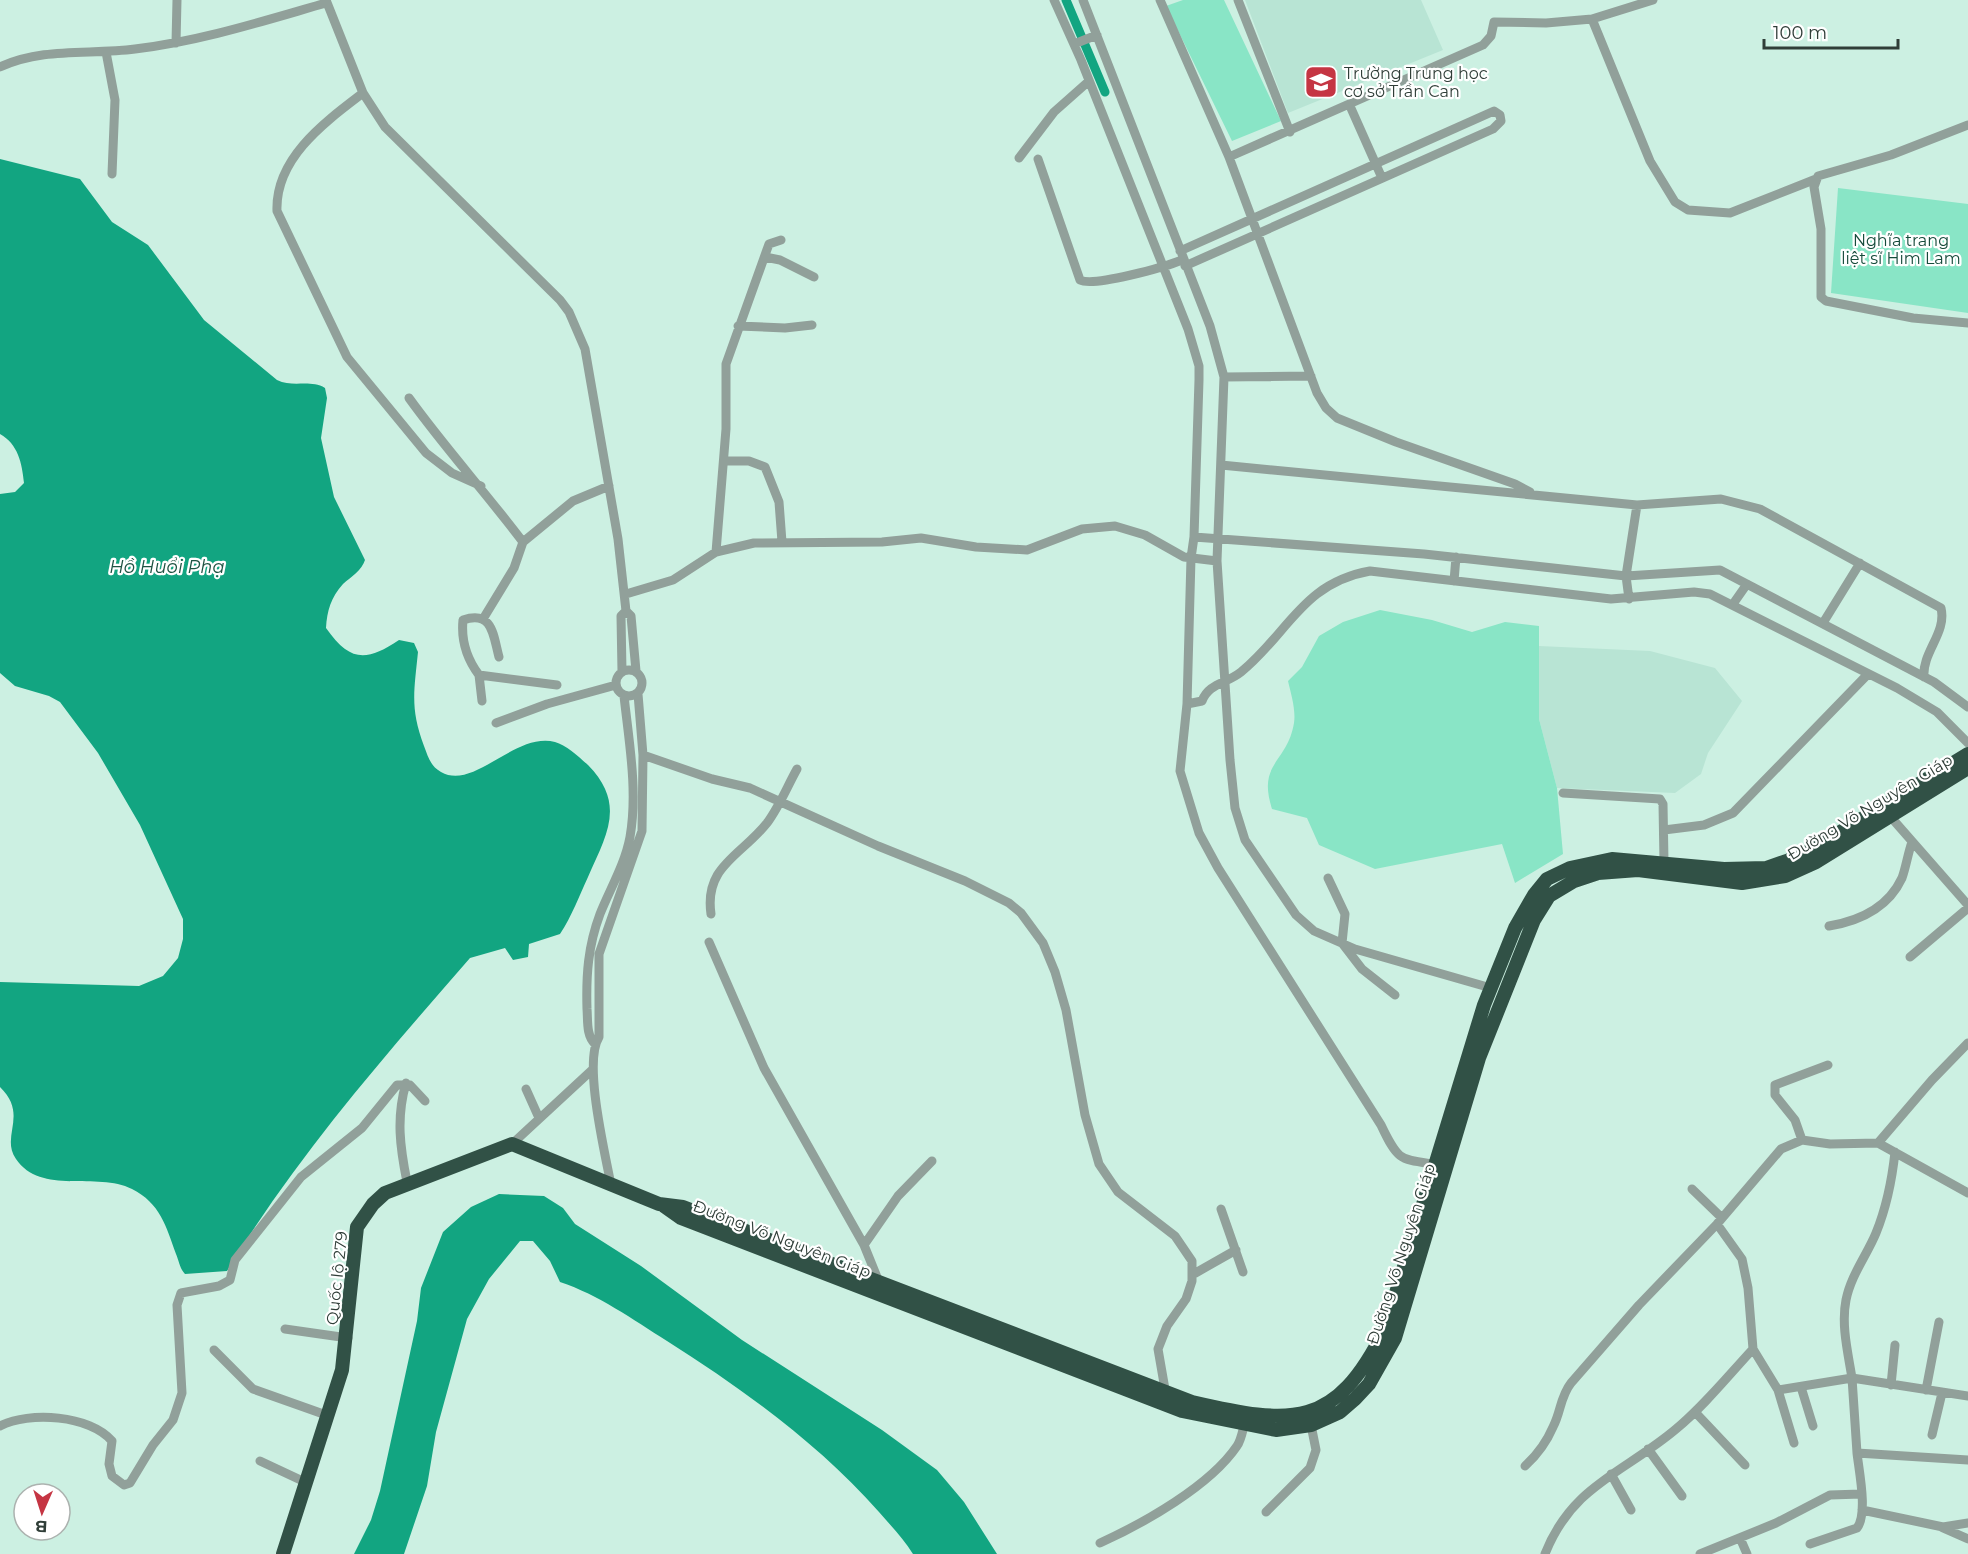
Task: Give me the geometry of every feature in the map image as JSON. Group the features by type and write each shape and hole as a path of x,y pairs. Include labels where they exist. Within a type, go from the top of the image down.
{"highway":[{"name":"Đường Võ Nguyên Giáp","path":"611,1185 659,1204 683,1208 1166,1399 1192,1402 1276,1430 1311,1425 1340,1412 1355,1399 1382,1364 1395,1338 1491,988 1515,928 1534,895 1547,879 1569,868 1596,862 1634,860 1748,870 1785,862 1801,856 1968,754"},
{"name":"Đường Võ Nguyên Giáp","path":"1245,1420 1286,1418 1308,1414 1347,1390 1385,1329 1479,1058 1534,920 1549,896 1574,881 1598,873 1638,870 1742,883 1785,876 1816,862 1968,768"},
{"path":"512,1144 611,1185"},
{"name":"Quốc lộ 279","path":"283,1554 329,1416 348,1338 357,1227 379,1198 407,1182 512,1144"}],"street":[{"path":"176,43 177,0"},
{"path":"1054,0 1080,41 1089,81 1188,329 1199,366 1187,704 1180,771 1198,833 1381,1125 1395,1153 1402,1159 1441,1165"},
{"path":"1083,0 1210,326 1224,377 1221,408 1217,561 1235,808 1245,840 1296,915 1314,931 1342,943 1491,988"},
{"path":"1238,0 1290,132"},
{"path":"1229,157 1350,106 1483,45 1491,36 1494,22 1546,23 1592,19 1653,0"},
{"path":"1163,1 1229,157 1311,376 1326,408 1337,418 1396,442 1515,484 1534,495"},
{"path":"0,67 37,54 106,52 176,43 224,33 326,2 363,93 373,111 400,145 569,312 585,349 626,594 626,611 631,616 636,671 643,682 638,694 643,755 642,831 631,870 599,954 599,1036 595,1044 592,1071 611,1185"},
{"path":"1592,19 1650,161 1675,202 1688,210 1730,213 1816,179 1891,155 1968,125"},
{"path":"1080,41 1097,35"},
{"path":"106,52 115,100 112,174"},
{"path":"1018,158 1054,112 1089,81"},
{"path":"363,93 314,132 303,145 283,177 276,195 277,211 347,357 426,453 452,473 481,486"},
{"path":"1350,106 1382,178"},
{"path":"1038,159 1080,280 1092,282 1163,267 1257,233 1493,129 1502,121 1500,115 1494,111 1252,219 1182,259"},
{"path":"1816,179 1814,187 1821,229 1821,297 1826,301 1914,318 1968,323"},
{"path":"716,552 724,461 726,364 769,244 781,240"},
{"path":"765,257 780,260 814,277"},
{"path":"738,326 785,328 812,325"},
{"path":"1224,377 1311,376"},
{"path":"409,398 438,439 481,486 523,542"},
{"path":"724,461 749,461 765,467 779,502 782,542"},
{"path":"1221,465 1637,505 1711,499 1741,503 1760,509 1941,608 1942,621 1925,660 1924,677"},
{"path":"483,619 514,568 523,542 573,501 609,486"},
{"path":"1629,597 1627,580 1637,505"},
{"path":"626,594 673,579 716,552 754,543 882,542 921,538 976,547 1027,550 1082,529 1104,526 1145,535 1176,554 1217,561"},
{"path":"1194,537 1627,580 1720,570 1745,587 1824,624 1924,677 1968,707"},
{"path":"1454,580 1456,562"},
{"path":"1824,624 1860,563"},
{"path":"1187,704 1202,701 1209,688 1226,682 1251,663 1311,598 1337,579 1370,571 1629,597 1694,592 1710,594 1734,603 1937,712 1968,743"},
{"path":"1734,603 1745,587"},
{"path":"496,723 547,704 616,685 622,672 621,616 626,611"},
{"path":"482,701 479,675 471,665 462,631 463,620 472,617 483,619 490,625 499,657"},
{"path":"622,672 636,671"},
{"path":"1664,830 1704,825 1733,813 1868,674"},
{"path":"479,675 557,686"},
{"path":"595,1044 589,1038 587,1014 586,976 589,948 626,854 633,811 632,775 624,696 616,685"},
{"path":"624,696 638,694"},
{"path":"643,755 712,779 750,788 779,803 965,881 1009,903 1021,913 1043,944 1055,972 1066,1010 1085,1115 1099,1164 1118,1192 1182,1242 1192,1261 1192,1275 1186,1299 1167,1326 1158,1349 1166,1399"},
{"path":"711,914 709,891 715,877 765,825 797,769"},
{"path":"1563,793 1660,799 1663,804 1664,862"},
{"path":"1889,815 1968,907 1910,957"},
{"path":"1829,926 1865,916 1889,896 1902,877 1912,842"},
{"path":"1328,878 1344,914 1342,943 1362,969 1395,995"},
{"path":"709,942 764,1068 864,1245 869,1282"},
{"path":"1878,1143 1968,1043"},
{"path":"1802,1140 1795,1120 1775,1095 1775,1085 1828,1065"},
{"path":"512,1144 592,1071"},
{"path":"406,1083 398,1117 398,1133 407,1182"},
{"path":"0,1426 14,1420 35,1418 68,1419 99,1428 112,1441 109,1464 112,1476 120,1483 130,1483 153,1445 172,1420 182,1393 177,1305 181,1293 219,1286 230,1280 236,1260 301,1177 362,1128 397,1085 411,1084 425,1101"},
{"path":"526,1089 539,1118"},
{"path":"1525,1466 1554,1426 1563,1393 1571,1383 1639,1305 1719,1221 1781,1149 1802,1140 1830,1144 1878,1143 1968,1193"},
{"path":"1810,1544 1857,1528 1862,1510 1845,1329 1846,1299 1859,1264 1876,1234 1888,1199 1895,1152"},
{"path":"864,1245 898,1197 932,1161"},
{"path":"1692,1189 1719,1221 1742,1258 1748,1288 1753,1349 1778,1390 1794,1443"},
{"path":"1221,1209 1243,1272"},
{"path":"1192,1275 1236,1250"},
{"path":"1926,1390 1939,1322"},
{"path":"285,1329 348,1338"},
{"path":"1891,1385 1895,1345"},
{"path":"1545,1554 1562,1518 1575,1503 1695,1412 1753,1349"},
{"path":"214,1350 253,1389 329,1416"},
{"path":"1778,1390 1851,1378 1968,1396"},
{"path":"1801,1387 1813,1426"},
{"path":"1932,1435 1942,1393"},
{"path":"1695,1412 1745,1465"},
{"path":"1100,1543 1138,1526 1213,1473 1238,1444 1245,1420"},
{"path":"1266,1512 1310,1468 1316,1450 1311,1425"},
{"path":"1648,1449 1682,1496"},
{"path":"1857,1453 1968,1460"},
{"path":"260,1461 307,1483"},
{"path":"1611,1474 1631,1510"},
{"path":"1700,1554 1740,1539 1830,1496 1861,1494"},
{"path":"1862,1510 1943,1527 1968,1539"},
{"path":"1943,1527 1968,1523"},
{"path":"1740,1539 1747,1554"}],"shaded area":[{"name":"Trường Trung học cơ sở Trần Can","path":"1245,0 1421,0 1443,50 1288,113"},
{"path":"1539,646 1650,651 1715,668 1742,701 1708,753 1701,774 1675,793 1557,788 1539,719"}],"green space":[{"path":"1183,0 1224,0 1281,121 1232,141 1166,6"},
{"name":"Nghĩa trang liệt sĩ Him Lam","path":"1838,188 1968,204 1968,313 1831,293"},
{"path":"1380,610 1432,620 1472,632 1505,622 1539,626 1539,719 1557,788 1563,854 1515,883 1502,844 1375,869 1319,845 1307,818 1272,809 1268,782 1275,764 1286,747 1294,723 1294,707 1288,681 1302,667 1319,636 1343,622"}],"water":[{"name":"Hồ Huổi Phạ","path":"0,159 80,179 112,222 148,245 204,320 277,380 319,385 325,388 327,398 321,438 334,497 365,560 359,570 335,594 326,628 343,647 359,655 377,652 399,640 414,643 418,652 414,689 415,710 420,733 434,767 454,776 467,774 525,745 540,741 555,742 568,748 588,765 600,779 610,806 609,820 601,847 572,913 560,934 529,944 528,957 513,960 505,948 470,958 373,1071 311,1148 227,1271 185,1274 161,1216 149,1201 132,1189 103,1182 54,1180 40,1177 27,1170 16,1159 12,1150 14,1116 8,1097 0,1087 0,982 139,986 163,976 178,958 183,939 183,919 140,825 98,753 60,702 49,696 15,686 0,673 0,494 15,492 24,483 18,455 11,443 0,434"},
{"path":"499,1194 544,1196 563,1208 575,1224 641,1266 742,1340 882,1430 937,1470 964,1502 997,1554 913,1554 856,1487 779,1419 752,1398 628,1316 560,1282 550,1261 533,1241 520,1241 489,1279 467,1319 436,1432 427,1486 404,1554 354,1554 371,1520 380,1491 417,1321 421,1288 443,1232 471,1207"}],"waterway":[{"path":"1066,0 1105,92"}],"place":[{"name":"Trường Trung học cơ sở Trần Can","path":"1321,82"}]}
